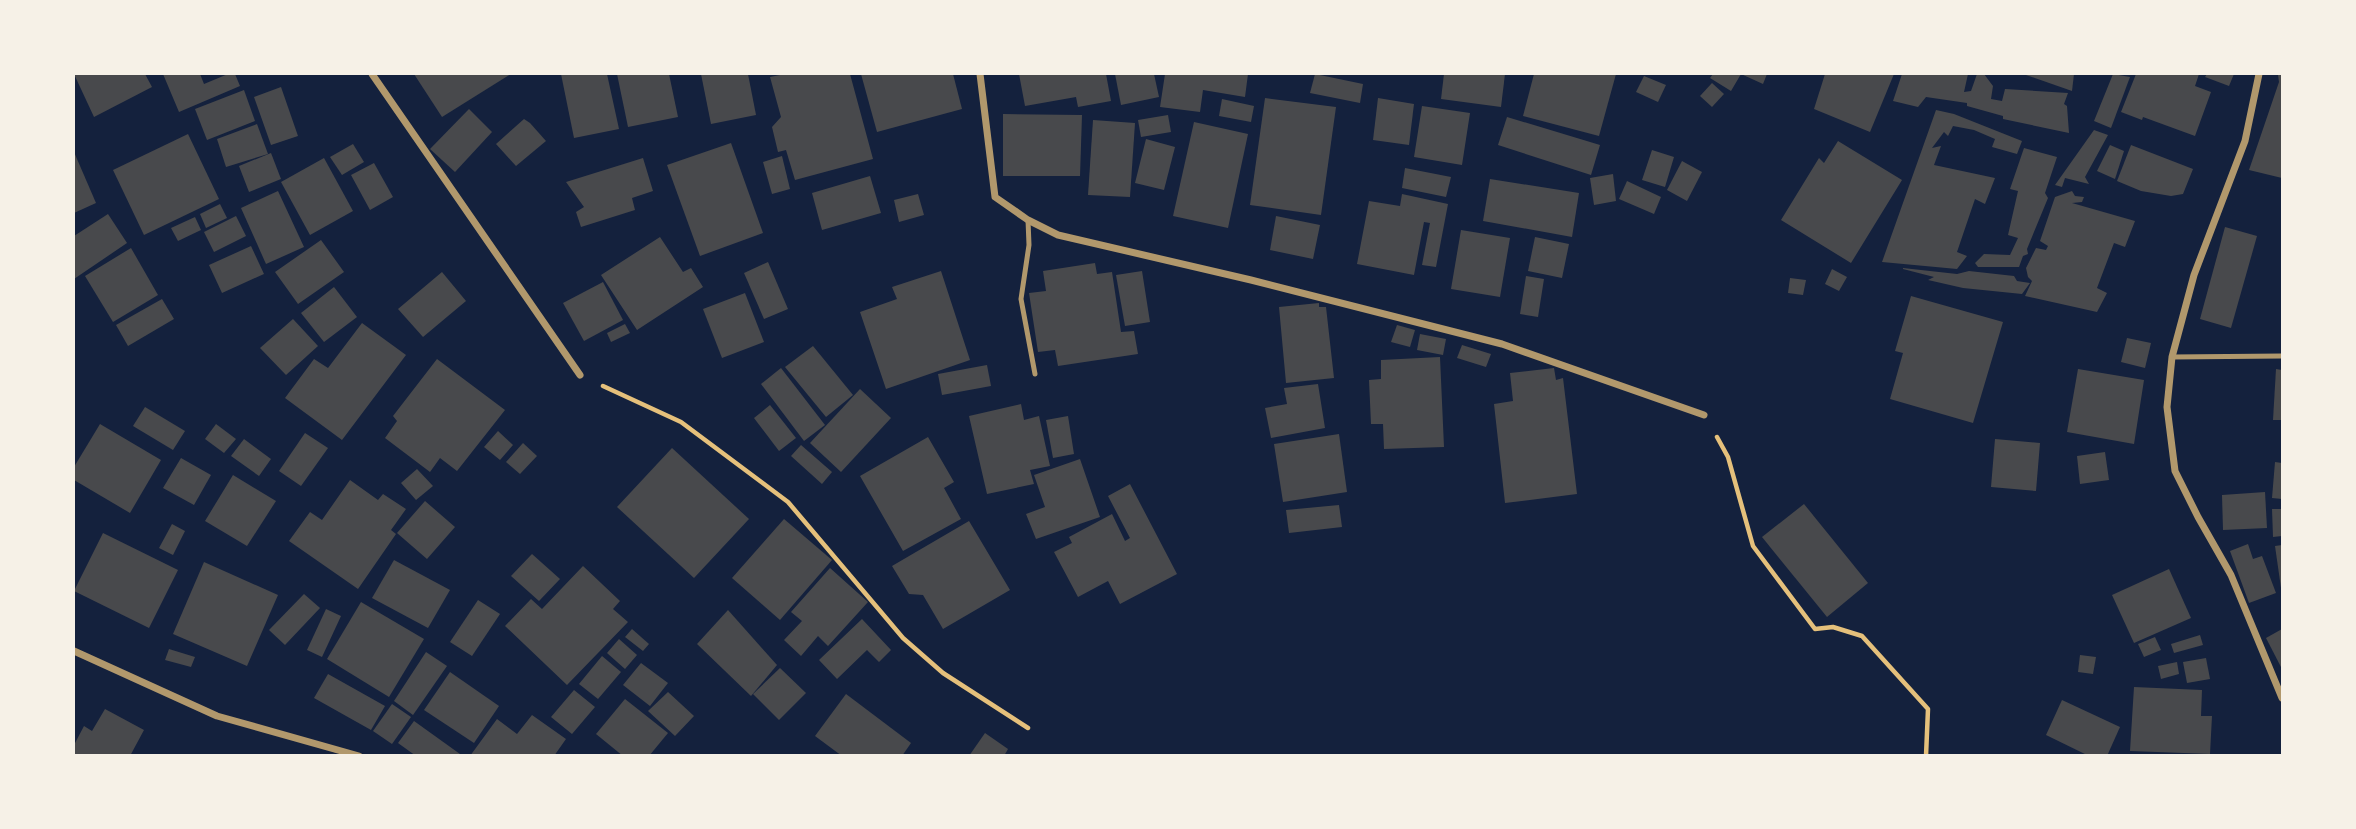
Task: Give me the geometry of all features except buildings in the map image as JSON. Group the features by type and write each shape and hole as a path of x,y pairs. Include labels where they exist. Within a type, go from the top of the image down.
{"street":[{"path":"372,74 580,375"},
{"path":"980,74 995,197 1028,220 1058,235 1251,280 1502,344 1704,415"},
{"path":"2259,74 2245,141 2194,275 2172,357 2167,407 2175,471 2231,575 2283,698"},
{"path":"74,651 218,716 359,755"}],"lane":[{"path":"1028,220 1030,246 1021,299 1035,374"},
{"path":"2172,357 2283,356"}],"path":[{"path":"580,375 681,422 788,502 903,638 943,673 1028,728"},
{"path":"1704,415 1728,457 1753,546 1815,629 1833,627 1862,636 1928,709 1926,755"}]}
